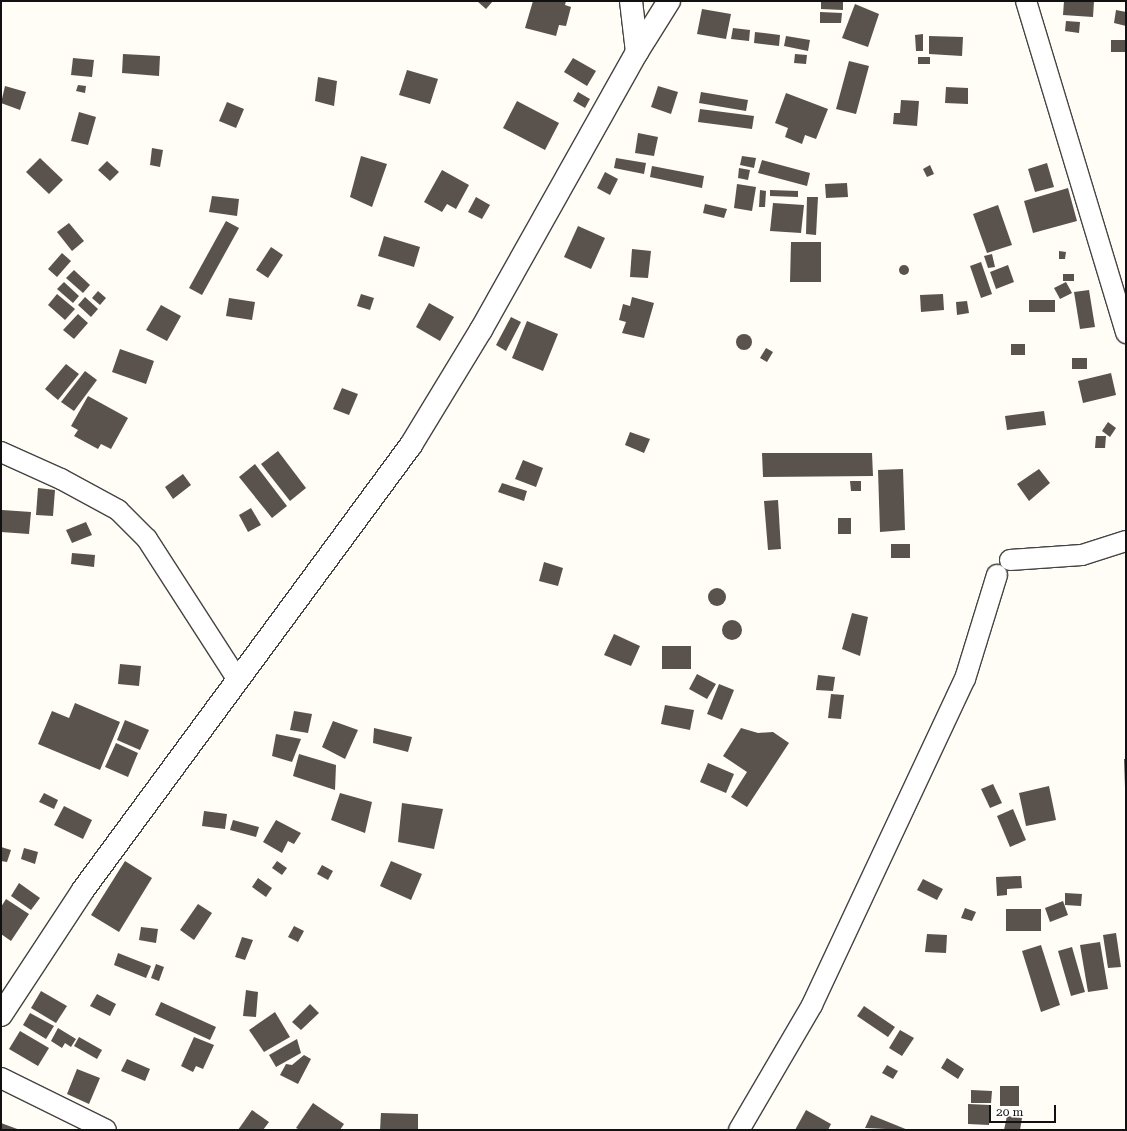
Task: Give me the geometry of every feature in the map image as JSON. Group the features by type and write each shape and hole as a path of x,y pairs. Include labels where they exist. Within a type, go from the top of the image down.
{"street":[{"path":"631,1 637,52"},
{"path":"1,1015 83,890 411,445 481,330 637,52 669,1"},
{"path":"1026,1 1126,332"},
{"path":"1,452 61,479 118,510 147,538 238,680"},
{"path":"1010,560 1082,555 1126,541"},
{"path":"739,1130 812,1005 965,679 997,575"},
{"path":"1,1078 106,1130"}],"building":[{"path":"477,1 493,1 486,9"},
{"path":"533,1 566,1 565,5 571,7 566,26 559,25 556,36 525,28"},
{"path":"821,1 843,1 843,10 821,9"},
{"path":"1064,1 1094,1 1093,17 1063,15"},
{"path":"855,4 879,14 868,47 842,38"},
{"path":"702,9 731,14 726,39 697,34"},
{"path":"1116,10 1126,12 1126,26 1114,23"},
{"path":"820,12 842,13 841,23 820,23"},
{"path":"1066,21 1080,22 1079,33 1065,31"},
{"path":"733,28 750,30 749,41 731,39"},
{"path":"755,32 780,35 779,46 754,43"},
{"path":"923,34 923,51 916,51 915,35"},
{"path":"786,36 810,40 808,51 784,46"},
{"path":"929,36 963,37 962,56 929,54"},
{"path":"1111,40 1126,40 1126,52 1111,52"},
{"path":"123,54 160,56 159,76 122,73"},
{"path":"795,54 807,55 806,64 794,63"},
{"path":"918,57 930,57 930,64 918,64"},
{"path":"73,58 94,60 92,77 71,75"},
{"path":"573,58 596,71 587,86 564,72"},
{"path":"849,61 869,66 856,114 836,109"},
{"path":"407,70 438,79 430,104 399,95"},
{"path":"318,77 337,81 334,106 315,101"},
{"path":"78,85 86,86 85,93 76,91"},
{"path":"5,86 26,92 20,110 1,103"},
{"path":"658,86 678,92 671,114 651,107"},
{"path":"946,87 968,88 968,104 945,103"},
{"path":"578,92 590,99 585,108 573,101"},
{"path":"701,92 748,100 746,111 699,103"},
{"path":"786,93 828,109 816,139 805,135 802,144 785,137 788,128 775,123"},
{"path":"901,100 919,101 917,126 893,124 894,113 900,113"},
{"path":"517,101 559,123 545,150 503,128"},
{"path":"227,102 244,109 236,128 219,121"},
{"path":"700,109 754,116 752,129 698,122"},
{"path":"79,112 96,117 88,145 71,141"},
{"path":"638,133 658,137 654,156 635,153"},
{"path":"152,148 163,150 160,167 150,165"},
{"path":"361,156 387,164 372,207 350,197"},
{"path":"742,156 756,158 754,168 740,165"},
{"path":"40,158 63,180 49,194 26,172"},
{"path":"616,158 646,163 644,174 614,168"},
{"path":"762,160 810,173 807,186 758,173"},
{"path":"107,161 119,172 110,181 98,170"},
{"path":"1047,163 1054,187 1035,192 1028,169"},
{"path":"930,165 934,174 927,177 923,169"},
{"path":"652,166 704,176 702,188 650,177"},
{"path":"739,168 750,170 748,180 738,178"},
{"path":"442,170 469,185 456,209 447,204 442,212 424,202"},
{"path":"605,172 618,179 610,195 597,188"},
{"path":"847,183 848,197 826,198 825,184"},
{"path":"737,184 756,187 752,211 734,208"},
{"path":"1068,188 1077,221 1033,233 1024,201"},
{"path":"760,190 766,191 765,207 759,207"},
{"path":"770,190 798,191 798,197 770,196"},
{"path":"212,196 239,199 237,216 209,212"},
{"path":"476,197 490,205 482,219 468,212"},
{"path":"807,197 818,197 816,235 806,234"},
{"path":"773,203 804,205 801,233 770,231"},
{"path":"705,204 727,209 724,218 703,213"},
{"path":"998,205 1012,245 987,253 973,214"},
{"path":"226,221 239,228 202,295 189,288"},
{"path":"69,223 84,241 72,251 57,232"},
{"path":"578,226 605,238 591,269 564,257"},
{"path":"384,236 420,247 414,267 378,256"},
{"path":"791,242 821,242 821,282 790,282"},
{"path":"271,247 283,255 268,278 256,270"},
{"path":"632,249 651,251 648,278 630,277"},
{"path":"1059,251 1066,252 1065,259 1059,259"},
{"path":"62,253 71,261 57,277 48,269"},
{"path":"992,254 995,267 988,268 984,256"},
{"path":"981,262 992,294 981,298 970,266"},
{"path":"902,265 906,265 908,266 908,274 902,275 899,272 899,268"},
{"path":"1008,265 1014,282 996,289 990,272"},
{"path":"74,270 90,285 83,293 66,278"},
{"path":"1063,274 1074,274 1074,281 1063,281"},
{"path":"64,282 79,296 73,303 57,289"},
{"path":"1066,282 1072,293 1060,299 1054,288"},
{"path":"1089,290 1095,327 1080,329 1074,292"},
{"path":"98,291 106,298 100,305 92,298"},
{"path":"57,294 75,309 65,320 48,305"},
{"path":"361,294 374,298 370,310 357,306"},
{"path":"943,294 944,310 921,312 920,295"},
{"path":"85,297 98,309 91,317 78,305"},
{"path":"632,297 654,303 644,338 622,333 626,322 619,320 623,304 630,306"},
{"path":"229,298 255,302 252,320 226,316"},
{"path":"1029,300 1055,300 1055,312 1029,312"},
{"path":"967,301 969,313 957,315 956,302"},
{"path":"429,303 454,317 440,341 416,327"},
{"path":"161,305 181,316 167,341 146,330"},
{"path":"78,314 88,323 74,339 63,330"},
{"path":"511,317 521,322 506,351 496,345"},
{"path":"527,321 558,334 543,371 512,358"},
{"path":"741,334 747,334 752,339 750,348 747,350 741,350 736,345 736,339"},
{"path":"1011,344 1025,344 1025,355 1011,355"},
{"path":"766,348 773,352 767,362 760,358"},
{"path":"120,349 154,361 146,384 112,372"},
{"path":"1072,358 1087,358 1087,369 1072,369"},
{"path":"66,364 79,374 58,400 45,389"},
{"path":"85,371 97,380 74,411 61,402"},
{"path":"1111,373 1116,395 1083,403 1078,381"},
{"path":"342,388 358,394 349,415 333,409"},
{"path":"88,396 128,418 111,449 101,444 98,449 74,436 78,430 71,426"},
{"path":"1044,411 1046,425 1007,430 1005,416"},
{"path":"1108,422 1116,428 1110,437 1102,431"},
{"path":"630,432 650,439 644,453 625,445"},
{"path":"1096,436 1106,436 1105,448 1095,448"},
{"path":"278,451 306,488 290,501 261,464"},
{"path":"762,453 872,453 873,476 763,477"},
{"path":"523,460 543,468 536,487 515,479"},
{"path":"255,464 287,506 272,518 239,477"},
{"path":"903,469 905,530 880,532 878,470"},
{"path":"1039,469 1050,483 1029,501 1017,484"},
{"path":"183,474 191,485 173,499 165,487"},
{"path":"850,481 861,481 861,491 851,491"},
{"path":"502,483 527,491 524,501 498,492"},
{"path":"38,488 55,490 53,516 36,515"},
{"path":"778,500 781,549 768,550 764,501"},
{"path":"251,508 261,525 248,532 239,515"},
{"path":"2,510 31,512 29,534 1,532"},
{"path":"838,518 851,518 851,534 838,534"},
{"path":"86,522 92,535 72,543 66,530"},
{"path":"891,544 910,544 910,558 891,558"},
{"path":"72,553 95,555 94,567 71,564"},
{"path":"544,562 563,568 558,586 539,581"},
{"path":"717,588 723,591 726,597 723,603 717,606 711,603 708,597 711,591"},
{"path":"852,613 868,617 860,656 842,649"},
{"path":"732,620 739,623 742,630 739,637 732,640 725,637 722,630 725,623"},
{"path":"614,634 640,646 631,666 604,655"},
{"path":"662,646 691,646 691,669 662,669"},
{"path":"120,664 141,666 139,686 118,684"},
{"path":"697,674 716,684 707,699 689,689"},
{"path":"818,675 835,677 833,691 816,690"},
{"path":"719,684 734,690 722,720 707,714"},
{"path":"831,694 844,695 841,719 828,718"},
{"path":"75,703 120,722 100,770 38,744 52,711 69,718"},
{"path":"665,705 694,710 690,730 661,724"},
{"path":"294,711 312,714 308,733 290,730"},
{"path":"125,720 149,730 140,750 117,740"},
{"path":"333,721 358,730 345,759 322,747"},
{"path":"374,728 412,737 408,752 373,743"},
{"path":"741,728 758,733 773,732 789,743 747,807 731,797 747,772 723,756"},
{"path":"276,734 301,739 292,762 272,756"},
{"path":"116,743 138,753 128,777 105,767"},
{"path":"299,754 336,765 335,790 293,776"},
{"path":"1124,759 1126,759 1126,787 1125,787"},
{"path":"708,763 734,774 726,793 700,782"},
{"path":"993,784 1002,803 990,808 981,789"},
{"path":"1049,786 1056,820 1026,826 1019,793"},
{"path":"44,793 58,800 54,809 39,802"},
{"path":"340,793 372,802 365,833 331,820"},
{"path":"402,803 443,809 434,849 398,842"},
{"path":"64,806 92,820 83,839 54,825"},
{"path":"1013,809 1026,840 1010,847 997,816"},
{"path":"204,811 227,814 225,829 202,826"},
{"path":"233,820 259,827 256,837 230,830"},
{"path":"276,820 301,833 294,844 288,841 282,853 263,842"},
{"path":"1,847 11,850 7,862 1,861"},
{"path":"24,848 38,852 35,864 21,859"},
{"path":"125,861 152,878 119,932 91,915"},
{"path":"277,861 287,868 282,875 272,868"},
{"path":"391,861 422,874 411,900 380,886"},
{"path":"322,865 333,871 328,880 317,874"},
{"path":"1021,876 1022,888 1007,889 1007,895 997,896 996,877"},
{"path":"258,878 272,888 266,897 252,887"},
{"path":"923,879 943,889 937,900 917,890"},
{"path":"19,883 40,898 31,910 11,896"},
{"path":"1065,893 1082,894 1081,906 1065,905"},
{"path":"6,899 29,914 11,941 1,934 1,907"},
{"path":"1063,901 1068,915 1050,922 1045,908"},
{"path":"198,904 212,913 194,940 180,930"},
{"path":"965,908 976,912 972,921 961,918"},
{"path":"1006,909 1041,909 1041,931 1006,931"},
{"path":"294,926 304,931 298,942 288,937"},
{"path":"141,927 158,929 156,943 139,940"},
{"path":"1116,933 1121,967 1108,968 1103,935"},
{"path":"927,934 947,935 946,953 925,952"},
{"path":"242,937 253,940 245,960 235,957"},
{"path":"1100,942 1108,989 1088,992 1080,945"},
{"path":"1041,945 1060,1005 1041,1012 1022,951"},
{"path":"1072,947 1085,992 1071,996 1058,951"},
{"path":"118,953 151,966 146,978 114,965"},
{"path":"156,964 164,967 159,981 151,978"},
{"path":"246,990 258,992 256,1017 243,1016"},
{"path":"41,991 67,1006 56,1023 31,1008"},
{"path":"97,994 116,1004 110,1016 90,1006"},
{"path":"161,1002 216,1027 210,1040 155,1015"},
{"path":"310,1004 319,1013 301,1030 292,1022"},
{"path":"864,1006 895,1027 888,1037 857,1016"},
{"path":"275,1012 290,1037 264,1052 249,1030"},
{"path":"30,1013 54,1026 46,1039 23,1025"},
{"path":"58,1028 76,1039 71,1047 65,1043 62,1048 51,1041"},
{"path":"900,1030 914,1038 902,1056 889,1048"},
{"path":"20,1031 49,1048 38,1066 9,1049"},
{"path":"79,1037 102,1050 97,1059 74,1046"},
{"path":"194,1037 214,1045 203,1069 196,1066 193,1072 181,1066"},
{"path":"297,1039 301,1053 276,1067 269,1055"},
{"path":"304,1055 311,1059 298,1084 280,1075 286,1064 292,1065"},
{"path":"947,1058 964,1069 958,1079 941,1068"},
{"path":"127,1059 150,1069 145,1081 121,1071"},
{"path":"887,1065 898,1071 893,1079 882,1073"},
{"path":"77,1069 100,1078 89,1104 67,1094"},
{"path":"1000,1086 1019,1086 1019,1106 1000,1106"},
{"path":"971,1090 992,1091 991,1103 971,1103"},
{"path":"313,1103 344,1124 340,1130 300,1130 296,1128"},
{"path":"968,1104 990,1105 989,1125 968,1124"},
{"path":"252,1110 269,1122 263,1130 238,1130"},
{"path":"806,1110 831,1124 828,1130 795,1130"},
{"path":"381,1113 418,1114 418,1130 380,1130"},
{"path":"871,1115 908,1130 865,1128"},
{"path":"1007,1116 1022,1118 1020,1130 1004,1130"},
{"path":"1,1123 20,1130 1,1130"}]}
